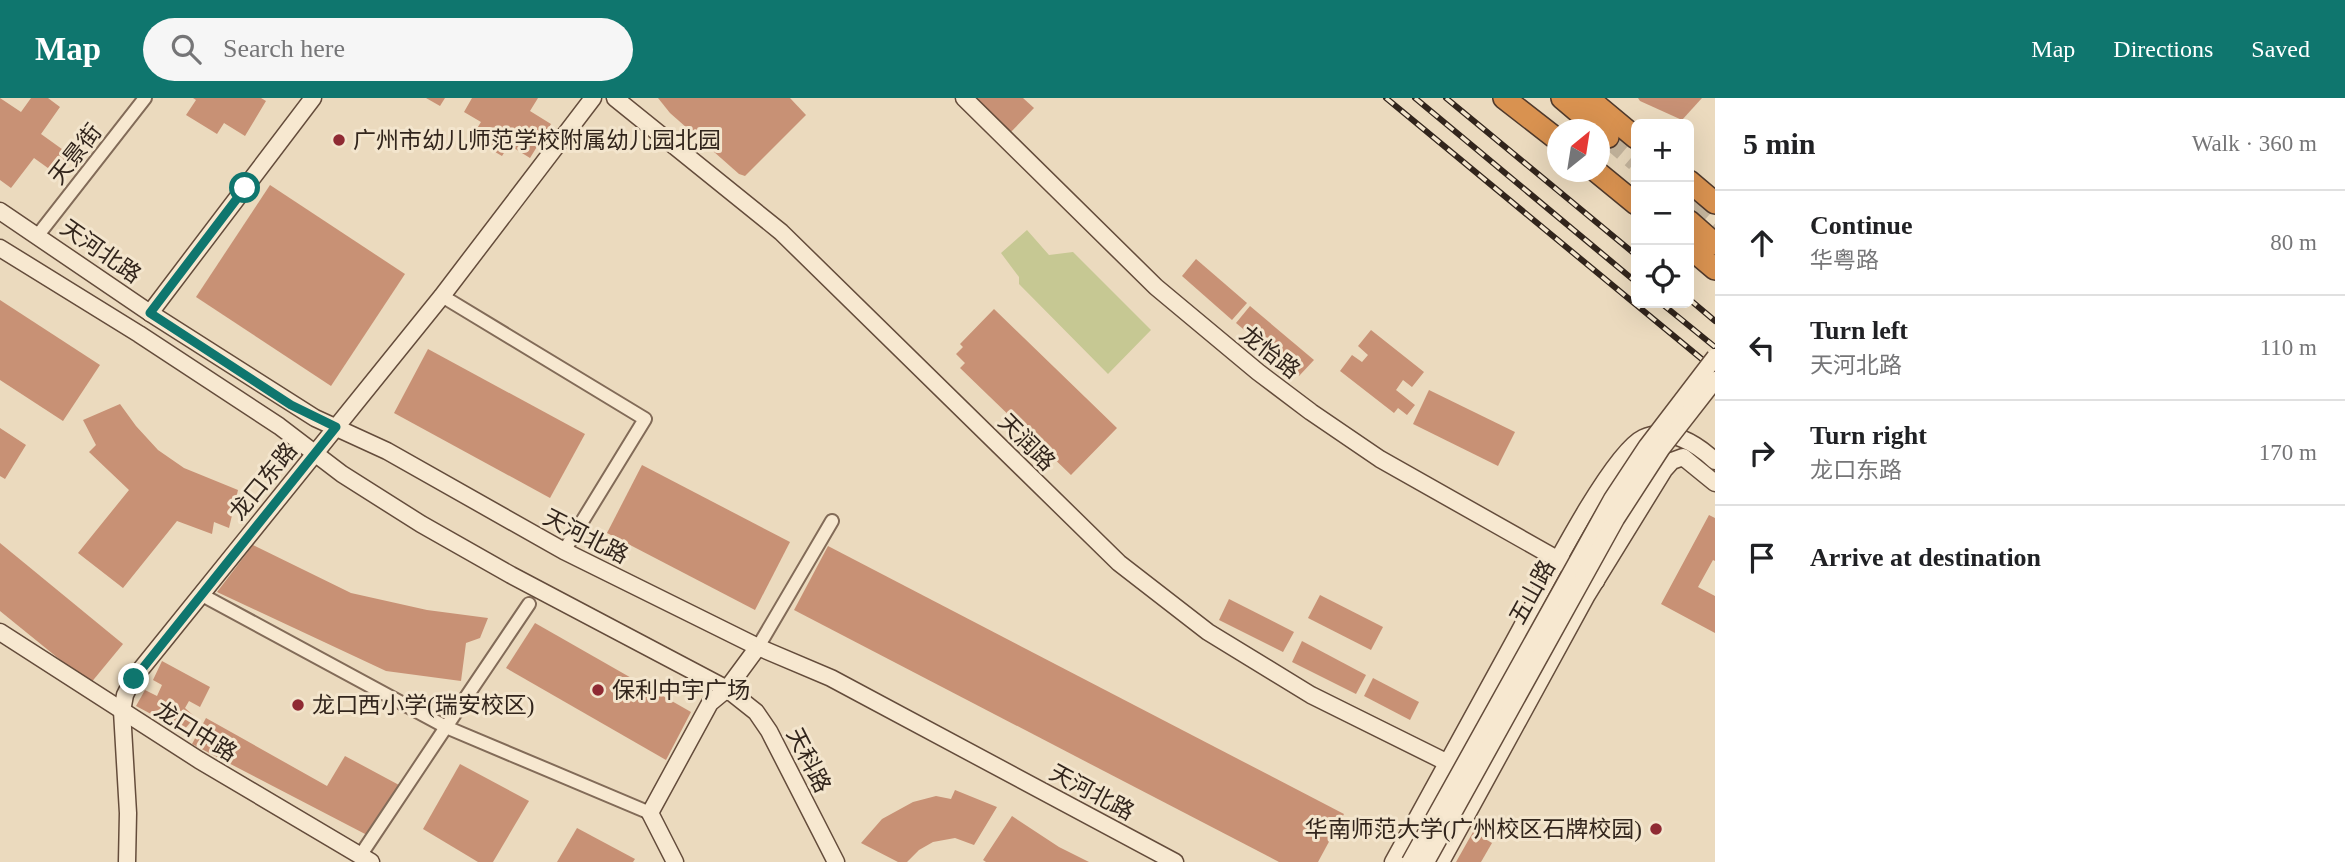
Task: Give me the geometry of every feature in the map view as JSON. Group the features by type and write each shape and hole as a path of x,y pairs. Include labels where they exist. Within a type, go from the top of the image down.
{"highway":[{"path":"1504,98 1547,131"},
{"path":"1562,98 1587,119"},
{"path":"1588,98 1631,134"},
{"path":"1610,177 1631,186"},
{"path":"1609,182 1631,200"},
{"path":"1690,182 1715,202"},
{"path":"1694,225 1715,244"},
{"path":"1694,251 1715,269"}],"street":[{"name":"天景街","path":"38,235 145,98"},
{"path":"150,313 313,98"},
{"name":"龙口东路","path":"127,862 128,813 122,711 125,695 134,679 442,296 593,98"},
{"name":"天润路","path":"615,98 781,232 1119,563 1208,632 1300,688 1448,763"},
{"name":"龙怡路","path":"964,98 1156,287 1258,372 1344,436 1380,459 1596,581"},
{"name":"天河北路","path":"0,211 291,405 387,452 564,551 758,647 831,678 1175,862"},
{"path":"0,248 279,425 342,474 421,524 511,575 727,689"},
{"path":"442,296 645,419 564,551"},
{"name":"五山路","path":"1410,862 1612,499 1647,446 1715,357"},
{"name":"五山路","path":"1426,862 1616,519 1662,448 1715,380"},
{"path":"1393,862 1558,561 1619,463 1634,445 1644,438 1658,435 1692,442 1715,461"},
{"path":"1441,862 1596,581 1664,470 1672,461 1683,457 1715,483"},
{"path":"650,813 710,703 727,689 758,647 832,521"},
{"path":"202,595 446,727 650,813 676,862"},
{"path":"365,859 446,727 529,604"},
{"name":"龙口中路","path":"0,632 253,794 365,859"},
{"name":"天科路","path":"727,689 756,712 769,732 836,862"}],"green space":[{"path":"1027,230 1049,255 1073,252 1151,330 1108,374 1019,284 1019,277 1001,253"}],"building":[{"path":"0,98 21,112 31,98 48,98 60,107 41,134 73,157 59,176 34,158 11,188 0,180"},
{"path":"193,98 261,98 266,101 245,136 224,123 217,134 186,115 196,100"},
{"path":"426,98 445,98 440,106"},
{"path":"472,98 538,98 530,111 551,124 530,158 509,145 502,156 471,138 481,122 464,112"},
{"path":"658,98 790,98 806,115 745,176 739,174 670,113"},
{"path":"973,98 1023,98 1034,108 1009,134"},
{"path":"1638,98 1702,98 1683,119"},
{"path":"270,185 405,274 331,386 196,297"},
{"path":"1196,259 1247,303 1232,320 1182,276"},
{"path":"0,300 100,365 63,421 0,380"},
{"path":"1250,306 1314,360 1299,376 1236,323"},
{"path":"994,309 1117,428 1071,475 960,368 965,363 956,354 963,347 960,344"},
{"path":"1371,330 1424,372 1412,387 1403,380 1396,390 1415,405 1407,415 1398,408 1394,413 1340,371 1352,355 1362,362 1368,355 1358,346"},
{"path":"428,349 585,434 550,498 394,413"},
{"path":"1429,390 1515,432 1498,466 1413,424"},
{"path":"120,404 158,450 184,468 238,490 229,528 214,522 212,534 177,521 123,588 78,553 129,490 89,452 96,445 83,420"},
{"path":"0,428 26,445 5,479 0,476"},
{"path":"642,465 790,542 755,610 607,533"},
{"path":"1709,515 1715,518 1715,561 1713,560 1698,587 1715,596 1715,633 1661,604"},
{"path":"0,543 123,644 90,684 0,611"},
{"path":"253,545 351,593 427,610 488,618 480,638 466,643 461,681 386,671 217,592"},
{"path":"828,546 1344,814 1318,862 1279,862 794,610"},
{"path":"1320,595 1383,627 1371,650 1308,618"},
{"path":"1229,599 1294,632 1283,652 1219,620"},
{"name":"保利中宇广场","path":"535,623 691,712 666,760 506,668"},
{"path":"1302,641 1366,675 1356,694 1292,662"},
{"path":"162,661 210,687 200,707 189,701 185,708 195,717 183,731 136,706 145,690 157,696 162,685 153,680"},
{"path":"1373,678 1419,702 1410,720 1364,696"},
{"path":"206,718 327,786 345,756 399,785 367,835 192,744"},
{"path":"460,764 529,801 493,862 478,862 423,829"},
{"path":"955,790 997,807 974,845 955,838 933,842 919,850 907,862 898,862 861,843 882,819 913,802 936,796 951,799"},
{"path":"1012,816 1059,847 1089,862 986,862 983,860"},
{"path":"577,828 635,859 633,862 557,862"},
{"path":"1473,832 1492,843 1481,862 1456,862"}],"tunnel":[{"path":"1610,139 1631,157"},
{"path":"1694,210 1715,229"}],"railway":[{"path":"1386,98 1715,370"},
{"path":"1415,98 1631,278"},
{"path":"1446,98 1631,251"},
{"path":"1694,303 1715,321"},
{"path":"1667,308 1715,347"}],"place":[{"name":"广州市幼儿师范学校附属幼儿园北园","path":"339,140"},
{"name":"保利中宇广场","path":"598,690"},
{"name":"龙口西小学(瑞安校区)","path":"298,705"},
{"name":"华南师范大学(广州校区石牌校园)","path":"1656,829"}],"route":[{"path":"134,679 336,427 291,405 150,313 245,188"}]}
